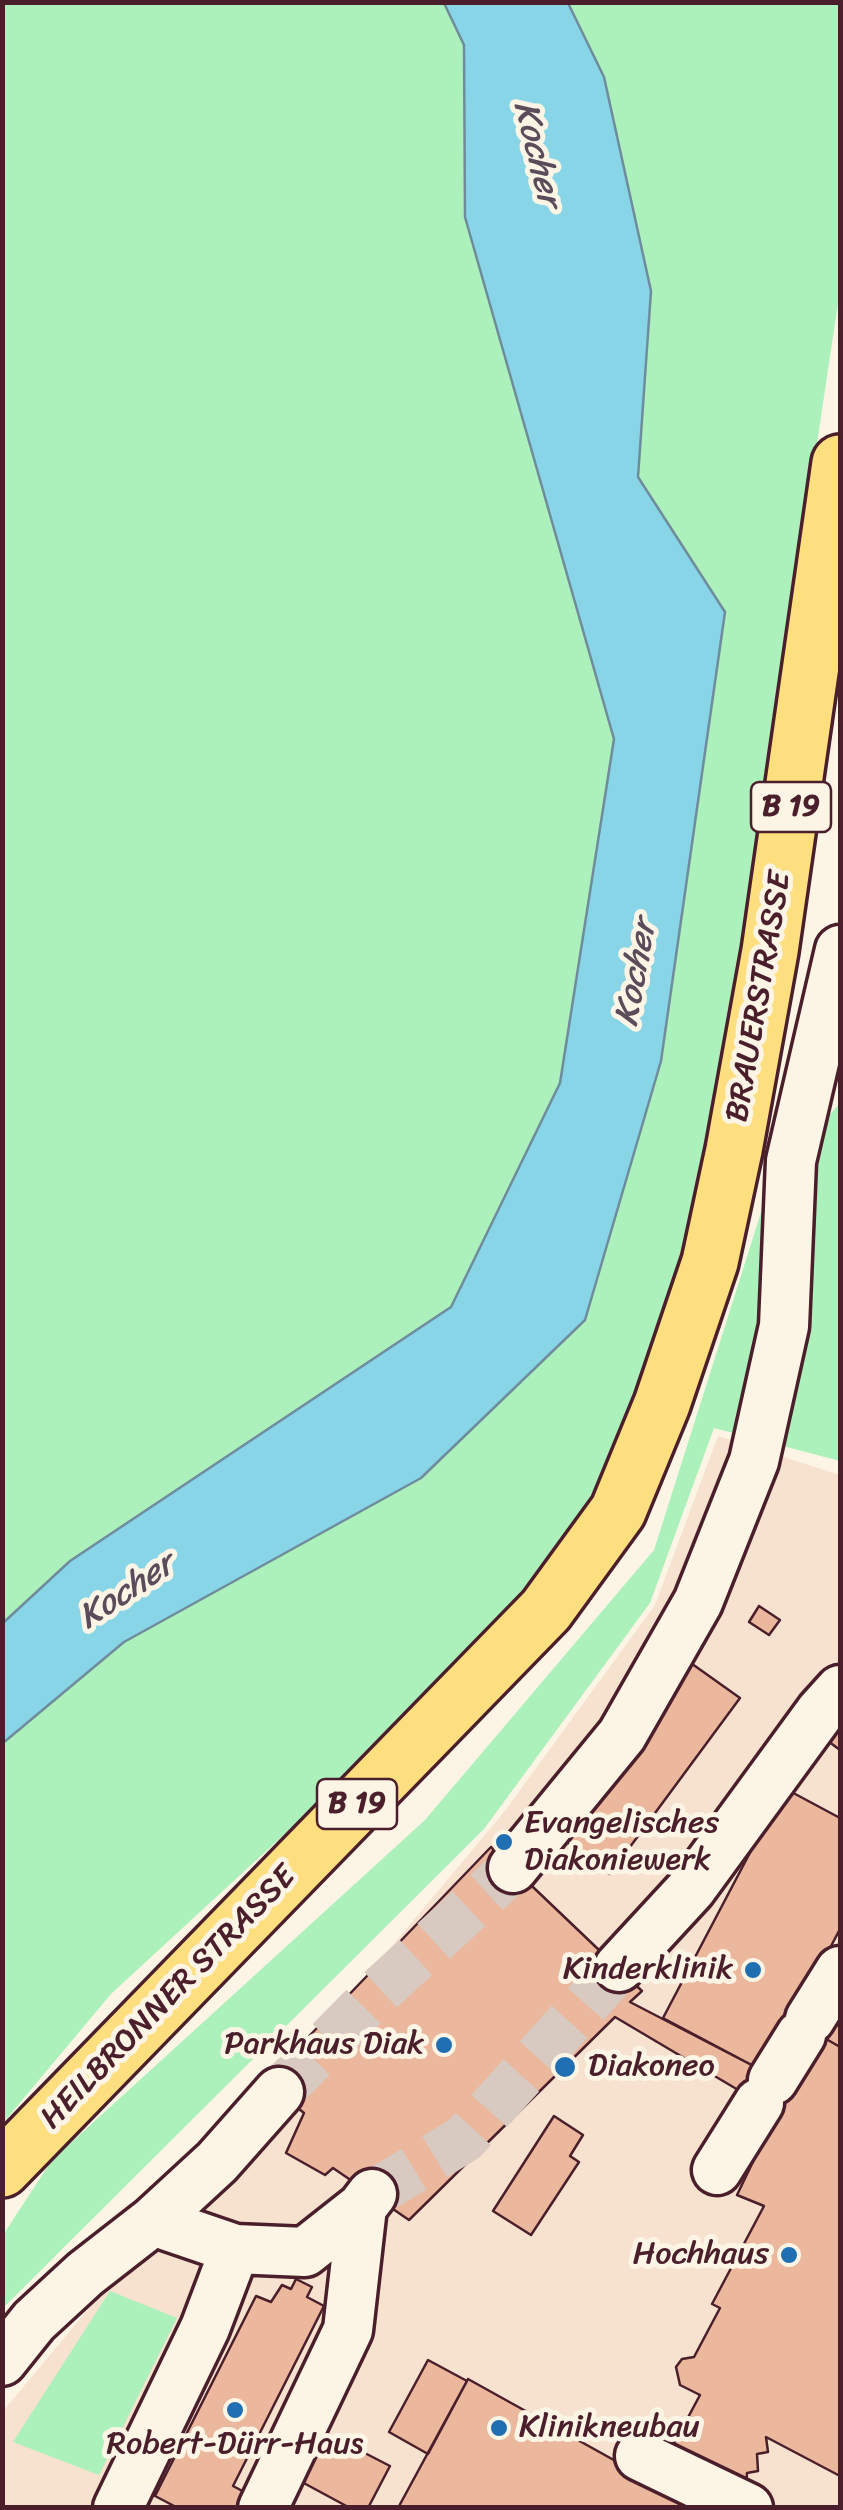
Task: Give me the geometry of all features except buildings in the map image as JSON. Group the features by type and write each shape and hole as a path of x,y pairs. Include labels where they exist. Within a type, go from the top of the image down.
{"main road":[{"name":"BRAUERSTRASSE","path":"662,1404 710,1262 734,1150 770,951 840,463"},
{"name":"HEILBRONNER STRASSE","path":"2,2169 546,1610 618,1511 662,1404"}],"street":[{"path":"513,1868 622,1735 698,1602 754,1461 784,1326 791,1161 840,950"},
{"path":"734,1150 791,1161"},
{"path":"620,1968 691,1890 840,1690"},
{"path":"717,2170 840,1971"},
{"path":"2,2361 34,2321 84,2274 153,2221 217,2162 278,2092"},
{"path":"153,2221 236,2249 305,2252 368,2200 348,2330 263,2508"},
{"path":"118,2508 204,2328 236,2249"},
{"path":"640,2456 748,2508"}],"shaded area":[{"name":"Diakoneo","path":"718,1436 840,1475 840,2507 3,2508 3,2411 504,1812 655,1605"}],"green space":[{"path":"2,3 444,3 464,44 465,217 614,739 560,1083 451,1307 70,1561 3,1623"},
{"path":"568,3 840,3 840,290 738,970 706,1167 673,1322 614,1453 576,1522 530,1582 340,1783 111,1994 3,2123 3,1743 124,1642 421,1478 585,1320 661,1061 725,612 638,477 651,291 604,77"},
{"path":"840,1103 840,1461 714,1428 650,1603 484,1829 3,2308 3,2235 52,2160 425,1820 654,1550 771,1181"},
{"path":"110,2291 177,2318 99,2475 13,2442"}],"water":[{"name":"Kocher","path":"444,3 568,3 604,77 651,291 638,477 725,612 661,1061 585,1320 421,1478 124,1642 3,1743 3,1623 70,1561 451,1307 560,1083 614,739 465,217 464,45"}],"tunnel":[{"path":"279,2092 374,1996 513,1868"},
{"path":"373,2194 464,2139 619,1967"}],"place":[{"name":"Evangelisches Diakoniewerk","path":"504,1842"},
{"name":"Kinderklinik","path":"753,1970"},
{"name":"Parkhaus Diak","path":"444,2045"},
{"name":"Diakoneo","path":"565,2067"},
{"name":"Hochhaus","path":"789,2255"},
{"name":"Robert-Dürr-Haus","path":"235,2410"},
{"name":"Klinikneubau","path":"499,2428"}]}
